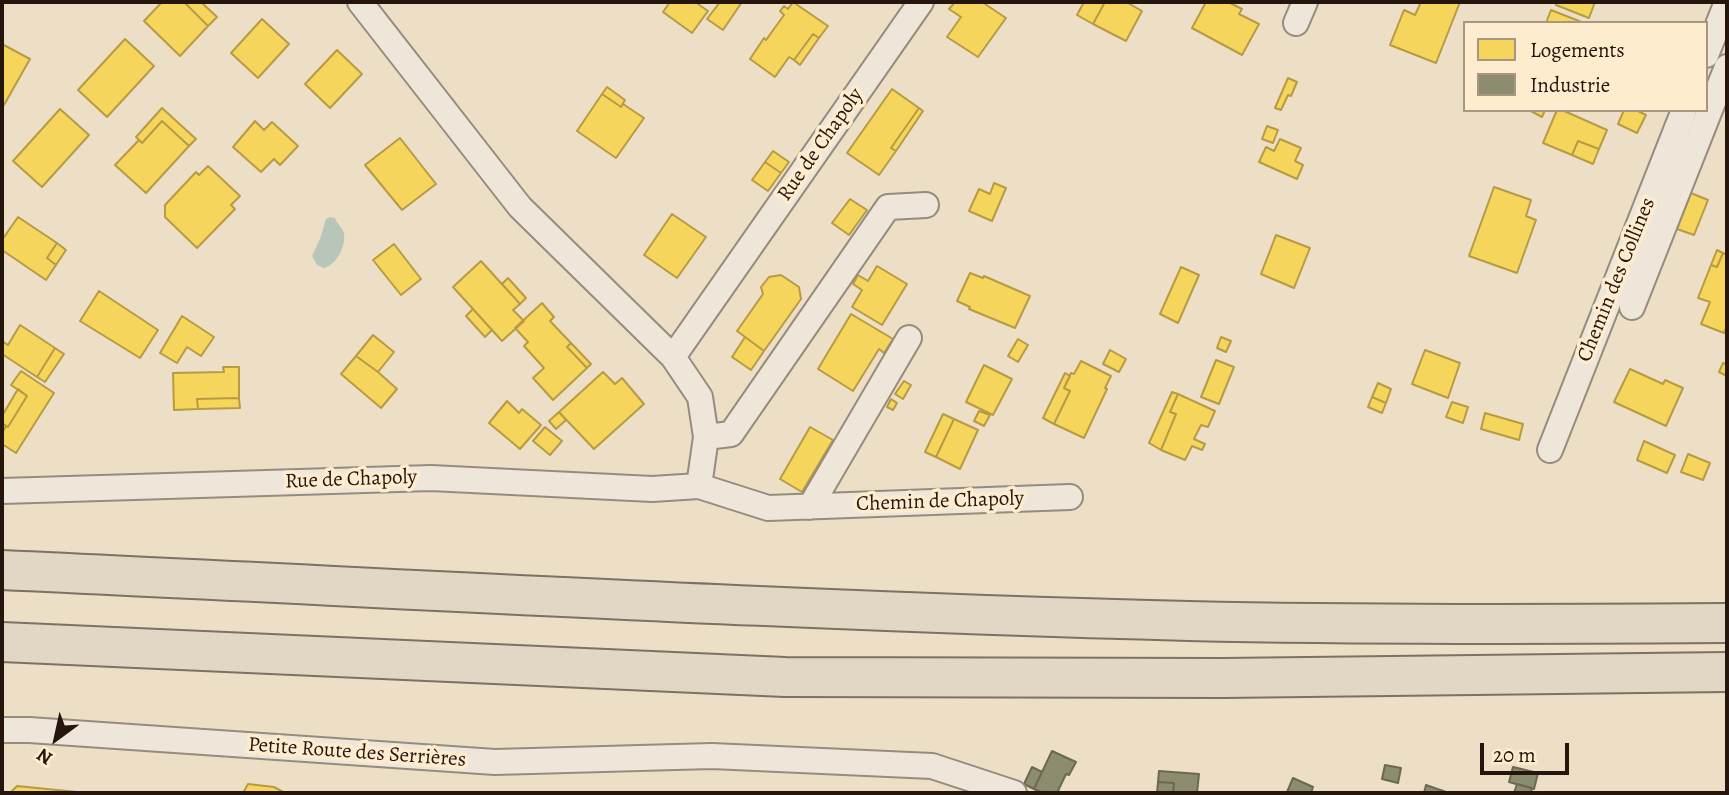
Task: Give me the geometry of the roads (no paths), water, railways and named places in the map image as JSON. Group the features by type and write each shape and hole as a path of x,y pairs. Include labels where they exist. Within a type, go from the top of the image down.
{"highway":[{"path":"2,570 804,607 1189,621 1471,625 1727,623"},
{"path":"2,642 785,677 1223,678 1727,673"}],"street":[{"path":"360,2 520,206 673,358 700,397 706,437 699,486"},
{"name":"Rue de Chapoly","path":"673,358 921,2"},
{"path":"1708,50 1727,2"},
{"name":"Chemin des Collines","path":"1632,307 1727,67"},
{"name":"Chemin des Collines","path":"1550,450 1683,112"},
{"path":"706,437 731,434 888,207 926,205"},
{"path":"810,507 909,338"},
{"name":"Rue de Chapoly","path":"2,491 431,478 653,489 699,486 768,509 810,507"},
{"name":"Chemin de Chapoly","path":"810,507 1070,497"},
{"name":"Petite Route des Serrières","path":"2,730 495,762 712,756 932,766 1014,793"}]}
